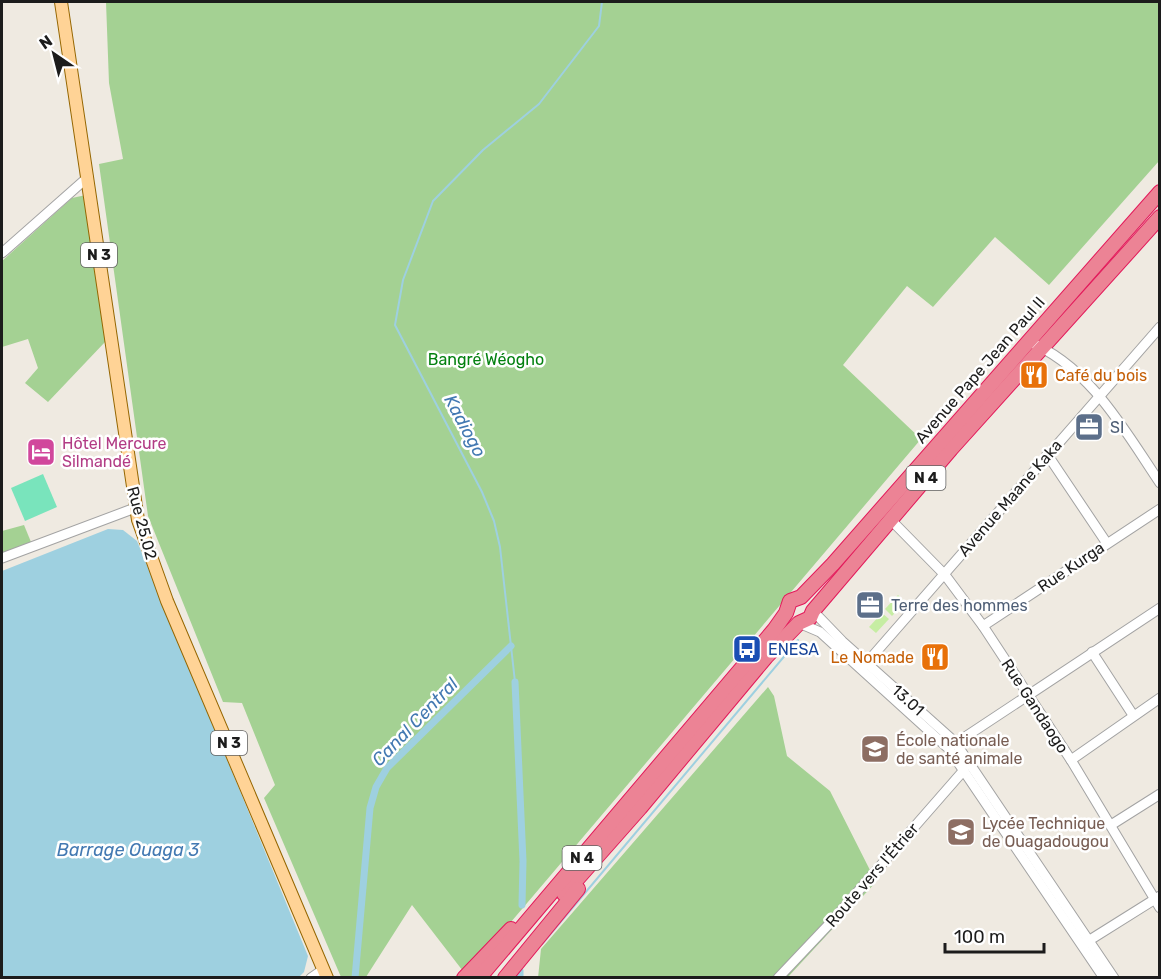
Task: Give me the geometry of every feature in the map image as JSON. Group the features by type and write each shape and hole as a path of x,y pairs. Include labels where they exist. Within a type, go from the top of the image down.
{"highway":[{"name":"Avenue Pape Jean Paul II","path":"636,802 786,613 790,601 801,597 833,564 1160,192"},
{"name":"Avenue Pape Jean Paul II","path":"636,802 766,657 799,623 807,621 890,519 1160,217"},
{"path":"801,597 810,601 813,611"},
{"path":"786,613 791,620 799,623"},
{"path":"464,978 636,802"},
{"path":"505,978 595,868 636,802"},
{"name":"N 4","path":"479,978 636,802"},
{"name":"N 4","path":"489,978 636,802"}],"main road":[{"name":"Rue 25.02","path":"61,2 135,508 167,601 326,973"}],"street":[{"path":"2,253 88,177"},
{"name":"Avenue Maane Kaka","path":"864,666 1160,327"},
{"path":"1027,341 1043,348 1100,395 1160,483"},
{"path":"1047,454 1107,542"},
{"path":"2,558 135,508"},
{"name":"Rue Kurga","path":"983,626 1160,509"},
{"name":"Rue Gandaogo","path":"890,519 945,574 983,626 1071,760 1158,901"},
{"path":"952,746 1160,608"},
{"name":"13.01","path":"813,611 864,666"},
{"name":"13.01","path":"799,623 820,632 864,666 952,746 1085,942 1104,978"},
{"path":"1092,652 1133,715"},
{"path":"1071,760 1160,698"},
{"name":"13.01","path":"952,746 964,771 1085,942 1114,978"},
{"name":"Route vers l'Étrier","path":"778,978 833,920 964,771"},
{"path":"1111,825 1160,794"},
{"path":"1085,942 1158,901"},
{"path":"310,978 326,973"}],"green space":[{"name":"Bangré Wéogho","path":"106,2 1159,2 1159,161 1049,285 995,237 933,307 907,286 843,365 921,439 466,975 412,905 366,977 341,977 264,798 275,785 242,703 223,702 148,516 99,164 123,159 109,83"},
{"path":"86,195 105,342 48,402 25,383 38,368 28,339 2,347 2,261 72,198"},
{"path":"43,474 57,507 25,521 11,488"},
{"path":"24,525 31,542 2,554 2,531"},
{"path":"898,595 905,602 892,616 885,609"},
{"path":"882,613 889,619 876,633 869,627"},
{"path":"768,687 774,696 787,756 830,791 876,882 788,977 538,978 541,949"}],"water":[{"name":"Barrage Ouaga 3","path":"108,529 123,530 137,541 308,956 304,972 298,978 2,978 2,571"}],"waterway":[{"name":"Kadiogo","path":"515,682 500,547 494,521 482,492 395,325 403,280 433,201 483,150 539,104 599,26 602,2"},
{"path":"542,944 798,640"},
{"name":"Canal Central","path":"355,978 370,808 376,787 387,768 511,646"},
{"name":"Kadiogo","path":"515,682 523,861 522,905"},
{"name":"Kadiogo","path":"520,971 520,978"}],"place":[{"name":"Café du bois","path":"1034,375"},
{"name":"SI","path":"1089,427"},
{"name":"Hôtel Mercure Silmandé","path":"41,452"},
{"name":"Terre des hommes","path":"870,605"},
{"name":"ENESA","path":"747,649"},
{"name":"Le Nomade","path":"935,657"},
{"name":"École nationale de santé animale","path":"875,749"},
{"name":"Lycée Technique de Ouagadougou","path":"961,832"}]}
